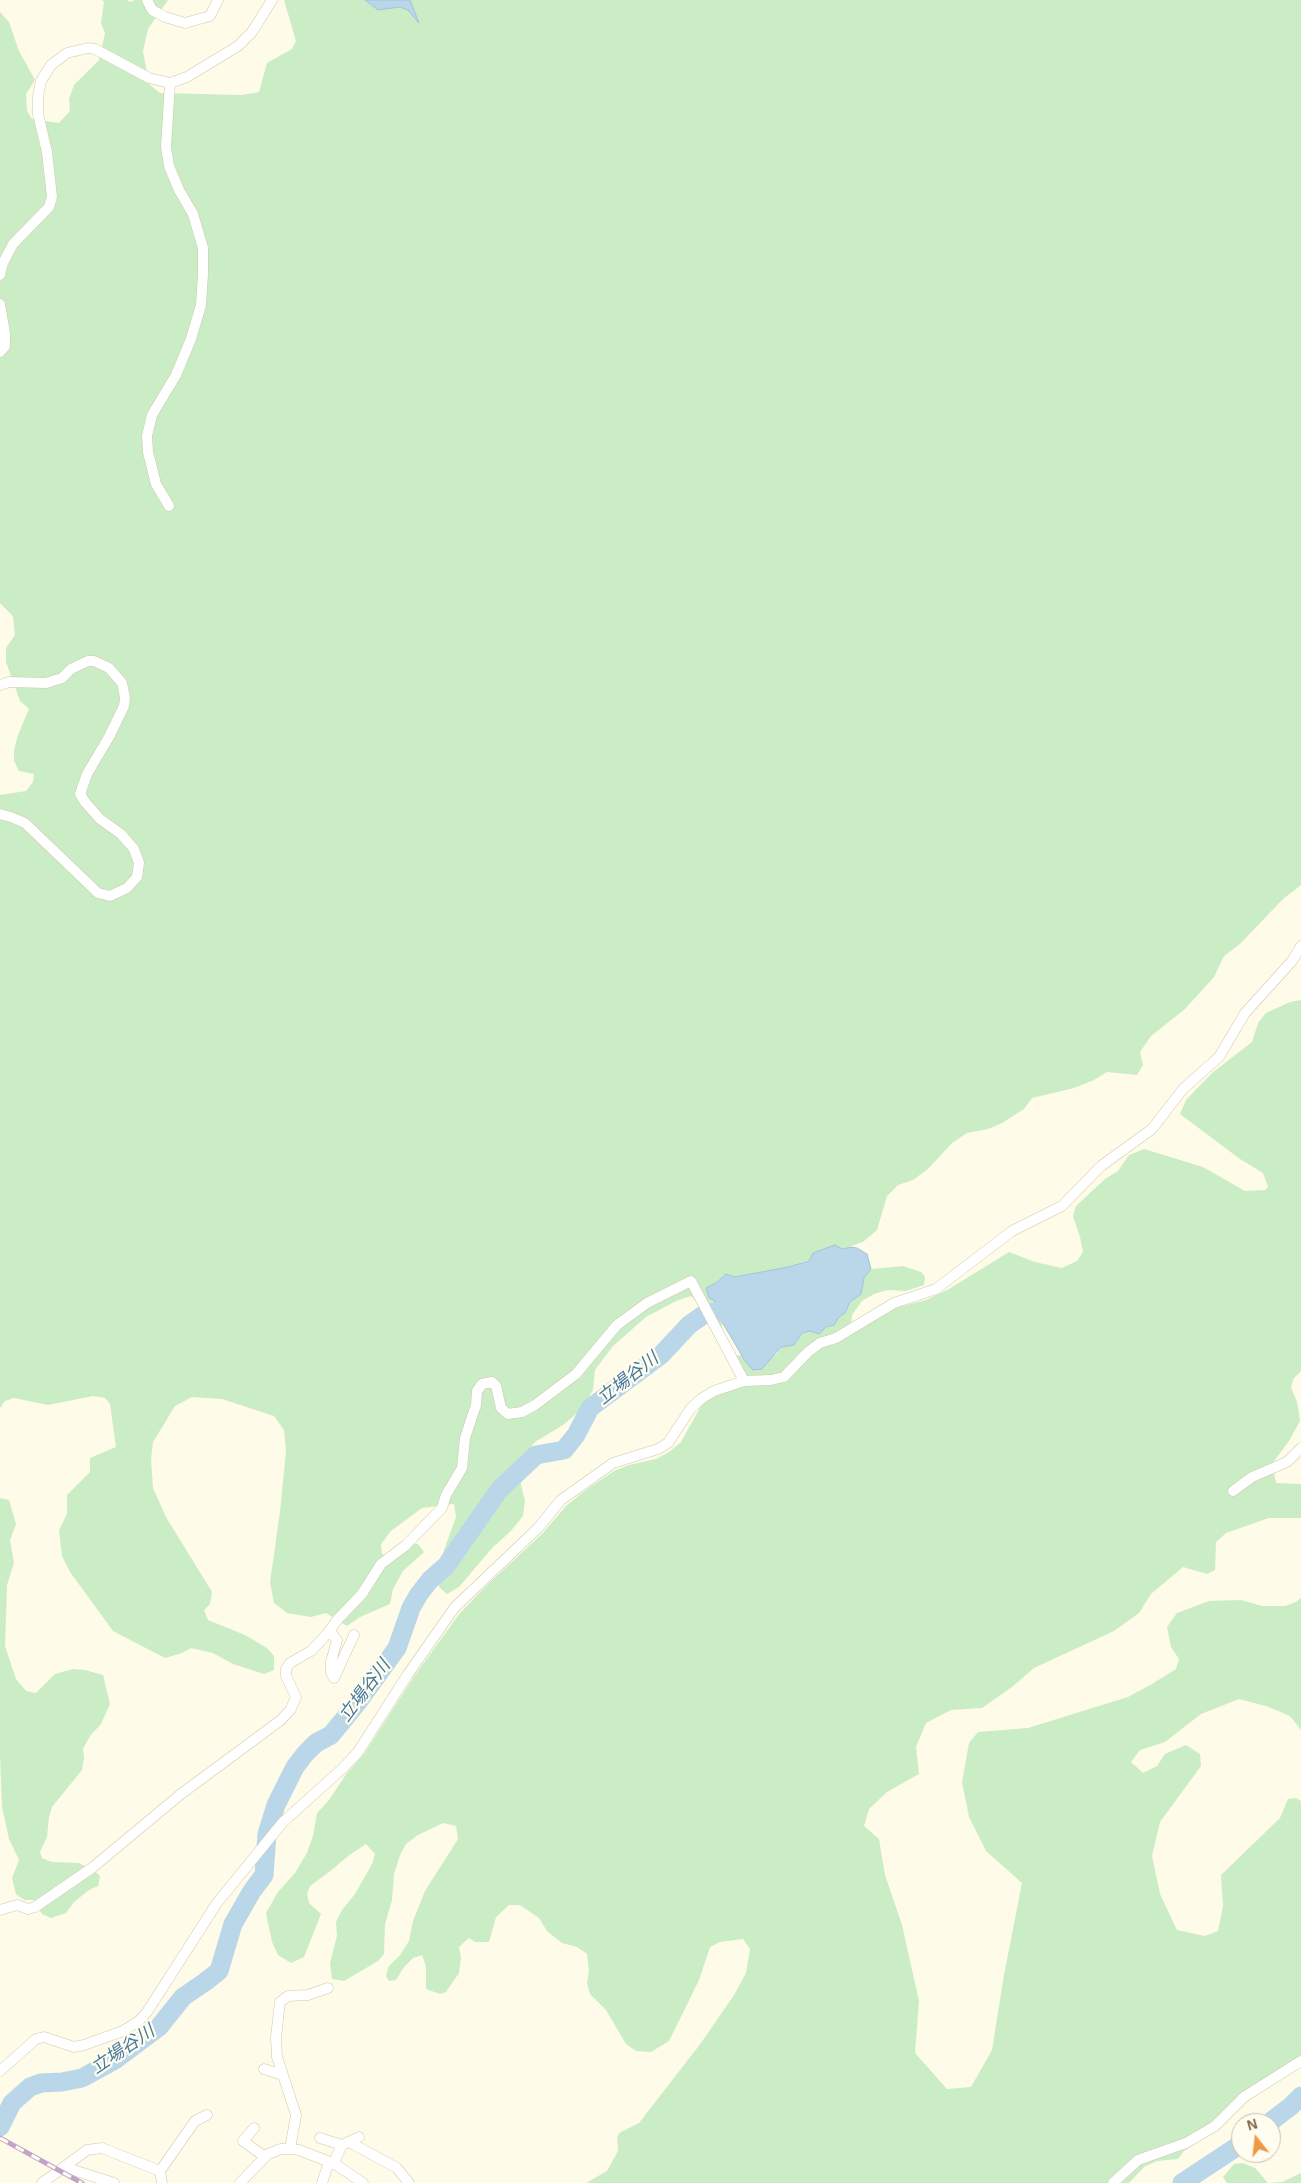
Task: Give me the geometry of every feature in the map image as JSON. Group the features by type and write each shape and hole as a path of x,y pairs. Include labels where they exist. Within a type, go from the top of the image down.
{"street":[{"path":"148,0 152,10 165,17 185,23 210,16 218,0"},
{"path":"0,274 3,263 13,244 48,207 52,197 47,152 38,114 38,97 41,81 51,66 67,53 88,48 95,49 149,78 170,83 187,77 238,46 252,32 271,5 272,0"},
{"path":"169,506 156,484 148,452 147,436 152,415 176,375 191,339 200,305 203,274 203,248 196,223 170,166 166,147 170,83"},
{"path":"0,304 5,333 5,346 0,352"},
{"path":"0,685 9,682 46,683 62,678 71,669 88,661 94,661 109,668 122,683 126,698 124,706 87,774 80,794 90,808 121,834 134,849 138,863 137,877 127,888 110,896 98,893 25,823 0,814"},
{"path":"0,2071 36,2039 44,2037 66,2045 79,2046 123,2031 139,2021 147,2012 217,1903 283,1822 358,1752 408,1674 455,1608 538,1528 561,1500 613,1463 658,1449 668,1443 691,1408 714,1391 744,1381 771,1380 784,1376 820,1343 836,1338 894,1303 936,1289 1012,1231 1062,1206 1101,1166 1152,1129 1183,1089 1219,1057 1244,1013 1292,961 1301,946"},
{"path":"0,1910 17,1905 28,1909 35,1907 92,1868 181,1794 280,1720 291,1709 296,1697 286,1676 286,1669 290,1663 311,1651 328,1634 338,1619 362,1594 381,1564 405,1546 442,1508 446,1495 462,1468 464,1438 476,1406 477,1391 482,1384 492,1382 496,1386 501,1408 508,1414 529,1408 560,1388 576,1374 617,1325 647,1303 691,1281 744,1381"},
{"path":"1233,1491 1252,1477 1287,1462 1301,1448"},
{"path":"328,1634 331,1633 337,1640 331,1673 334,1678 354,1635"},
{"path":"290,2149 296,2115 276,2047 280,2002 288,1996 308,1995 328,1988"},
{"path":"1113,2183 1138,2160 1186,2143 1215,2126 1244,2097 1301,2061"},
{"path":"264,2069 284,2075"},
{"path":"162,2183 160,2171 195,2121 207,2114"},
{"path":"254,2128 243,2141 265,2157"},
{"path":"320,2138 350,2141 397,2168 409,2183"},
{"path":"322,2183 331,2163 350,2141"},
{"path":"42,2183 87,2150 94,2148 102,2148 160,2171"},
{"path":"240,2183 273,2151 290,2149 299,2150 331,2163 363,2183"},
{"path":"64,2167 114,2183"}],"green space":[{"path":"102,0 127,0 130,2 135,0 168,0 148,29 143,51 149,84 160,93 242,95 259,92 267,63 292,49 296,41 284,0 1301,0 1301,885 1283,899 1240,944 1224,956 1214,977 1185,1009 1151,1036 1140,1052 1143,1065 1137,1075 1107,1072 1094,1080 1074,1088 1032,1098 1024,1109 1002,1123 988,1129 967,1133 952,1143 928,1169 913,1180 898,1185 887,1196 877,1230 863,1242 788,1267 735,1277 726,1274 716,1283 714,1300 722,1322 722,1329 691,1296 676,1301 646,1317 613,1346 595,1370 593,1390 583,1408 563,1425 535,1442 520,1460 521,1485 525,1501 523,1516 510,1532 493,1547 459,1587 447,1594 439,1587 439,1564 456,1517 454,1504 422,1508 391,1531 381,1544 382,1554 391,1559 413,1544 418,1544 424,1552 403,1571 393,1589 390,1604 360,1617 347,1626 326,1613 311,1617 287,1613 274,1603 270,1582 286,1451 284,1430 274,1416 222,1399 192,1397 175,1406 153,1442 151,1460 153,1488 166,1517 212,1592 210,1604 204,1610 208,1620 245,1635 267,1648 274,1656 274,1670 264,1674 233,1664 213,1653 191,1648 165,1658 113,1631 70,1572 62,1556 59,1530 67,1514 67,1495 90,1472 90,1458 116,1447 110,1404 105,1398 93,1396 48,1405 14,1398 5,1401 0,1408 0,795 26,791 33,782 34,774 19,771 14,761 14,750 18,735 29,709 20,701 6,662 6,648 15,635 13,616 0,603 0,12 9,22 19,51 35,80 26,94 27,111 32,119 59,123 70,111 69,99 74,85 99,60 105,33 101,23 104,2"},
{"path":"1301,1000 1301,1371 1294,1378 1291,1387 1297,1402 1300,1421 1289,1441 1272,1464 1276,1483 1301,1484 1301,1518 1269,1518 1226,1533 1216,1542 1215,1570 1207,1574 1183,1567 1151,1594 1139,1613 1114,1631 1034,1668 1012,1687 982,1708 951,1710 926,1723 916,1747 919,1774 887,1792 869,1809 864,1826 879,1839 885,1875 902,1925 919,2001 915,2053 947,2089 971,2087 992,2050 1022,1883 986,1851 969,1817 962,1782 969,1743 978,1732 1028,1728 1128,1697 1176,1669 1179,1659 1171,1647 1167,1627 1177,1613 1209,1601 1241,1600 1262,1606 1285,1606 1301,1598 1301,1730 1290,1716 1266,1706 1239,1699 1201,1714 1165,1742 1140,1750 1131,1762 1143,1773 1157,1766 1165,1754 1186,1745 1200,1754 1201,1766 1160,1822 1152,1856 1160,1894 1177,1930 1205,1936 1218,1931 1223,1906 1221,1875 1280,1818 1288,1799 1296,1798 1301,1801 1301,2060 1260,2082 1202,2139 1184,2151 1178,2159 1157,2161 1144,2167 1129,2183 586,2183 607,2171 618,2151 617,2138 619,2133 639,2123 701,2043 734,1995 746,1973 750,1949 743,1939 720,1942 710,1947 699,1980 669,2041 651,2052 636,2051 626,2044 606,2010 590,1994 587,1983 589,1971 587,1954 577,1947 562,1943 547,1931 539,1918 520,1905 509,1905 496,1917 489,1942 475,1942 469,1938 459,1947 461,1958 459,1973 446,1992 440,1994 426,1989 426,1966 422,1955 413,1958 404,1967 396,1980 389,1981 386,1976 389,1966 400,1955 409,1941 413,1921 425,1891 458,1839 456,1826 443,1823 418,1835 406,1844 400,1855 394,1874 392,1900 385,1924 384,1954 378,1961 344,1981 332,1979 330,1963 337,1936 336,1922 342,1910 355,1894 372,1864 375,1854 366,1844 310,1886 307,1894 309,1903 321,1914 304,1957 291,1963 278,1955 272,1942 266,1913 278,1892 295,1873 307,1853 313,1836 317,1813 364,1754 415,1675 460,1613 542,1534 566,1506 614,1471 629,1465 656,1459 669,1452 681,1442 701,1406 716,1394 748,1384 736,1356 742,1355 745,1361 776,1355 781,1347 794,1345 802,1333 810,1331 819,1334 826,1327 834,1325 839,1317 845,1313 850,1302 861,1294 864,1278 871,1269 903,1266 921,1272 925,1277 924,1285 906,1291 888,1290 874,1294 862,1301 852,1315 851,1324 861,1329 895,1308 926,1300 949,1289 1009,1252 1035,1262 1062,1268 1077,1261 1083,1252 1073,1216 1076,1206 1105,1179 1118,1171 1129,1155 1144,1149 1203,1167 1245,1191 1265,1190 1268,1187 1263,1173 1240,1159 1180,1114 1186,1100 1212,1073 1252,1042 1258,1023 1266,1013 1290,1002"},
{"path":"0,1498 9,1500 16,1524 10,1540 14,1563 7,1585 5,1646 16,1679 26,1691 36,1693 55,1674 73,1669 85,1670 103,1675 110,1704 101,1724 90,1736 83,1749 82,1770 52,1807 47,1837 40,1852 42,1858 52,1862 79,1863 96,1872 100,1876 98,1886 89,1890 74,1902 66,1913 51,1918 42,1914 33,1900 24,1900 16,1894 12,1878 19,1860 9,1839 2,1807 0,1756"},
{"path":"1243,2163 1255,2168 1268,2183 1227,2183 1223,2177 1234,2164"},
{"path":"1301,2173 1301,2183 1268,2183 1282,2182"}],"water":[{"path":"365,0 410,0 419,23 408,10 400,7 378,10"},
{"path":"835,1245 842,1249 857,1248 867,1254 871,1269 864,1278 861,1294 850,1302 845,1313 839,1317 834,1325 826,1327 819,1334 810,1331 802,1333 794,1345 781,1347 762,1369 753,1370 745,1361 722,1322 714,1300 709,1298 706,1288 716,1283 726,1274 735,1277 809,1261 813,1253"}],"waterway":[{"name":"立場谷川","path":"0,2127 12,2103 30,2087 41,2083 62,2082 82,2078 115,2060 159,2027 183,1997 219,1971 233,1924 252,1891 264,1875 267,1834 276,1805 295,1767 316,1743 331,1735 358,1702 397,1648 411,1608 419,1594 430,1580 446,1566 499,1490 536,1455 564,1450 576,1435 590,1408 661,1355 689,1325 706,1313 744,1311"},
{"path":"1281,2114 1301,2096"},
{"path":"1182,2183 1231,2151"}],"railway":[{"path":"0,2138 82,2183"}]}
